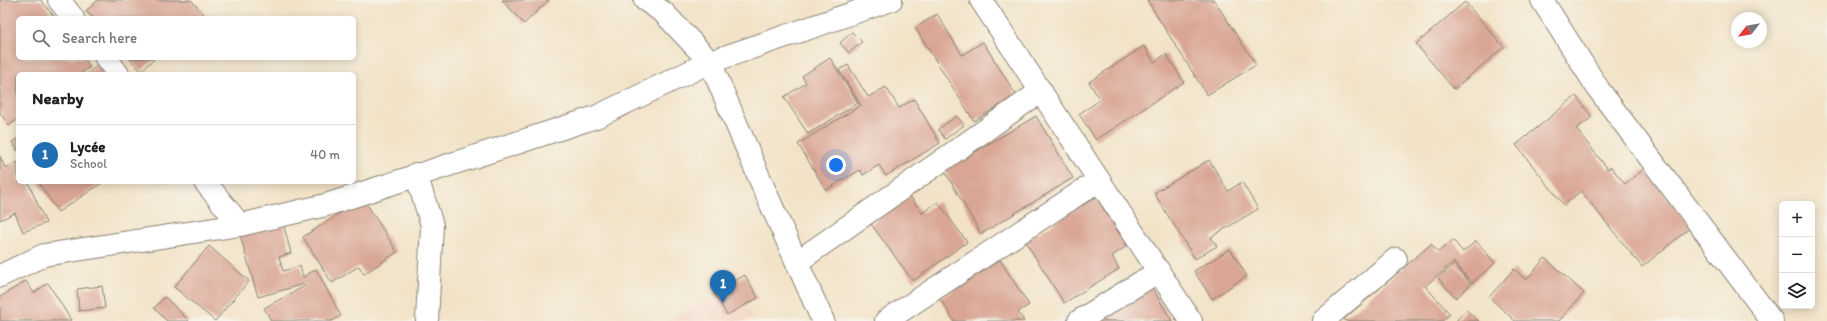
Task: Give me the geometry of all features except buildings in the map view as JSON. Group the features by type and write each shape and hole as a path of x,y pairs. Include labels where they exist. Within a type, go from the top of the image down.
{"street":[{"path":"59,0 71,16"},
{"path":"646,0 664,13 710,62 823,321"},
{"path":"0,276 44,255 240,225 326,205 416,174 596,117 710,62 891,0"},
{"path":"981,0 1191,321"},
{"path":"1542,0 1599,90 1772,321"},
{"path":"108,60 116,72"},
{"path":"797,262 1041,91"},
{"path":"416,174 432,225 427,321"},
{"path":"886,321 1099,180"},
{"path":"207,184 240,225"},
{"path":"1323,321 1396,259"},
{"path":"1079,321 1159,271"}],"shaded area":[{"path":"735,284 754,321 667,321"}],"place":[{"name":"Lycée","path":"723,303"}]}
